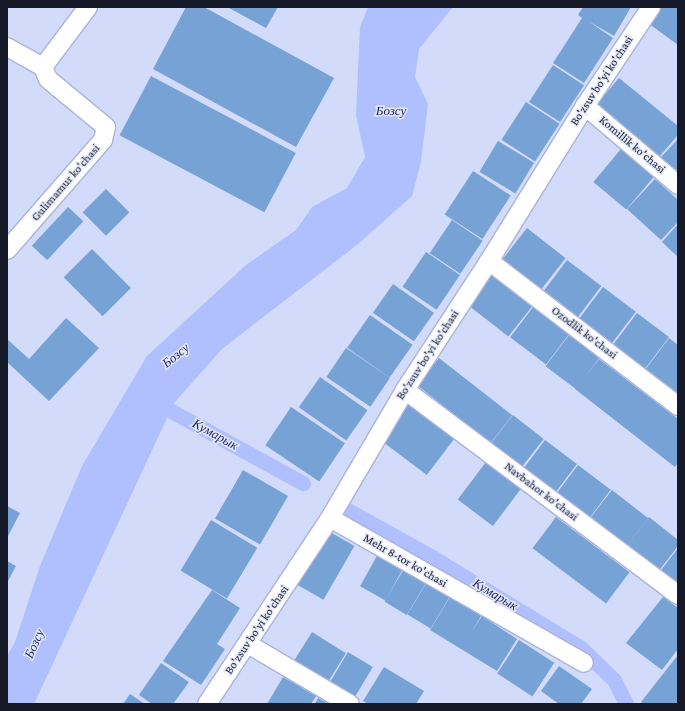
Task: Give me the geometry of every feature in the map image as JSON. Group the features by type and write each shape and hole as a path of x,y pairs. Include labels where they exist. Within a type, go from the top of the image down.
{"street":[{"path":"7,47 43,67 88,7"},
{"name":"Bo'zsuv bo'yi ko'chasi","path":"207,704 330,518 405,390 489,261 585,106 651,7"},
{"name":"Gulimamur ko'chasi","path":"7,250 103,140 106,127 48,79 43,67"},
{"name":"Komillik ko'chasi","path":"585,106 678,185"},
{"name":"Ozodlik ko'chasi","path":"489,261 678,406"},
{"name":"Navbahor ko'chasi","path":"405,390 678,595"},
{"name":"Mehr 8-tor ko'chasi","path":"330,518 584,663"},
{"path":"248,644 350,704"}],"water":[{"name":"Бозсу","path":"368,7 453,7 419,49 415,77 428,104 421,162 412,196 358,244 222,349 174,403 34,704 7,704 7,656 15,642 40,566 82,466 147,356 246,265 296,230 312,207 347,188 365,157 356,115 360,27"}],"building":[{"path":"186,7 204,7 334,78 296,147 153,69"},
{"path":"227,7 278,7 266,28"},
{"path":"583,7 631,7 614,36 588,21 613,38 584,83 553,63 582,18 578,15"},
{"path":"660,7 678,7 678,45 648,23"},
{"path":"553,65 584,85 560,122 529,102"},
{"path":"151,76 296,153 264,212 120,135"},
{"path":"619,78 678,126 678,135 659,157 596,105"},
{"path":"526,102 560,124 535,162 501,140"},
{"path":"678,139 678,174 660,158"},
{"path":"498,141 534,163 515,193 479,172"},
{"path":"621,149 654,177 626,210 593,182"},
{"path":"473,171 511,196 482,239 445,215"},
{"path":"655,179 678,200 678,222 661,240 627,209"},
{"path":"106,189 129,212 106,236 83,212"},
{"path":"68,207 83,221 47,260 32,246"},
{"path":"452,220 483,241 460,274 430,253"},
{"path":"678,224 678,257 662,242"},
{"path":"527,228 566,258 540,290 502,260"},
{"path":"92,249 131,288 103,316 64,277"},
{"path":"426,252 460,275 437,310 403,287"},
{"path":"567,260 601,286 578,317 544,291"},
{"path":"490,274 532,307 508,337 467,304"},
{"path":"393,284 434,313 414,341 373,313"},
{"path":"603,287 636,312 612,344 579,319"},
{"path":"533,307 569,334 546,364 510,337"},
{"path":"637,313 669,337 644,370 612,346"},
{"path":"370,315 413,345 390,378 347,348"},
{"path":"66,318 99,348 49,401 7,362 7,339 29,359"},
{"path":"569,335 599,358 576,389 546,366"},
{"path":"669,338 678,345 677,395 645,370"},
{"path":"346,348 390,378 370,407 326,377"},
{"path":"439,358 512,415 491,443 417,386"},
{"path":"599,359 678,419 678,463 675,467 575,389"},
{"path":"320,377 368,410 346,441 299,407"},
{"path":"408,402 455,438 427,475 380,440"},
{"path":"291,407 345,443 319,481 265,445"},
{"path":"513,415 544,439 522,467 491,443"},
{"path":"545,440 577,464 555,493 523,469"},
{"path":"486,462 521,488 493,526 458,500"},
{"path":"578,465 611,490 589,518 556,494"},
{"path":"243,470 288,496 260,544 215,518"},
{"path":"612,490 648,518 625,547 589,519"},
{"path":"7,506 20,513 7,538"},
{"path":"556,517 629,572 606,604 533,548"},
{"path":"649,517 678,540 678,546 658,572 626,547"},
{"path":"211,520 257,548 227,598 181,571"},
{"path":"325,529 354,546 323,600 294,583"},
{"path":"678,548 678,587 659,573"},
{"path":"378,554 403,568 385,600 360,586"},
{"path":"7,561 16,566 7,583"},
{"path":"404,569 426,582 407,615 384,602"},
{"path":"427,582 450,596 431,628 407,615"},
{"path":"212,590 240,608 217,644 225,649 201,685 163,661"},
{"path":"450,597 481,616 472,631 482,616 517,639 497,671 430,630"},
{"path":"663,597 678,608 678,649 662,670 626,643"},
{"path":"312,632 346,653 327,683 293,662"},
{"path":"519,640 554,663 532,696 497,674"},
{"path":"348,652 373,667 354,699 329,684"},
{"path":"678,655 678,704 644,704 641,702"},
{"path":"161,663 189,682 173,704 152,704 139,695"},
{"path":"559,666 592,689 581,704 559,704 541,691"},
{"path":"384,667 424,691 416,704 368,704 363,701"},
{"path":"283,677 316,696 311,704 267,704"},
{"path":"130,694 145,704 123,704"},
{"path":"318,698 329,704 315,704"}],"waterway":[{"name":"Кумарык","path":"153,401 303,483"},
{"name":"Кумарык","path":"344,508 432,557 581,648 614,680 626,704"}]}
